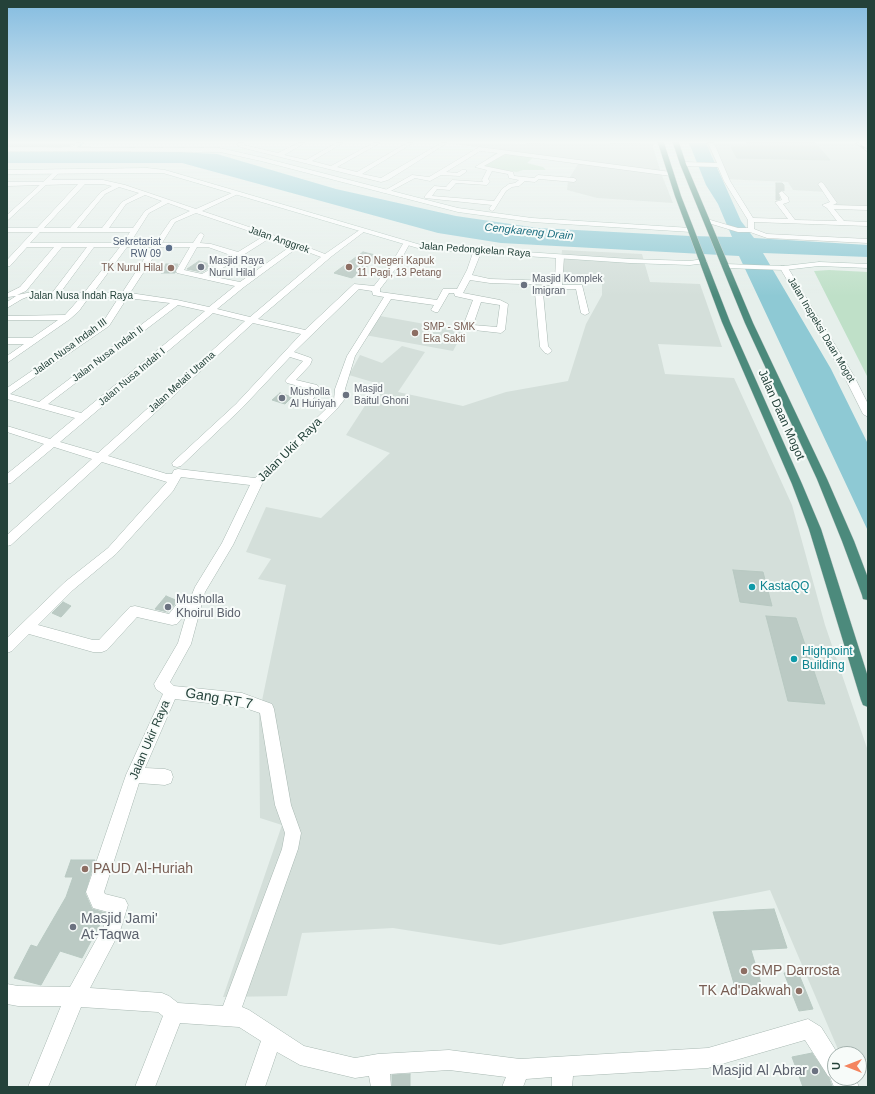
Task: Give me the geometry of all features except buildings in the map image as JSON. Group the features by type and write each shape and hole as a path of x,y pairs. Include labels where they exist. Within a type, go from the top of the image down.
{"highway":[{"name":"Jalan Daan Mogot","path":"678,194 726,322 794,478 814,529 868,700"},
{"name":"Jalan Daan Mogot","path":"696,194 749,324 822,479 848,541 868,596"}],"street":[{"path":"7,219 34,194"},
{"path":"7,264 72,194"},
{"path":"72,230 102,194"},
{"path":"104,230 124,203 145,194"},
{"name":"Jalan Anggrek","path":"145,194 297,245 326,257"},
{"name":"Jalan Nusa Indah III","path":"7,392 106,324 173,221 234,194"},
{"name":"Jalan Pedongkelan Raya","path":"240,194 426,248 478,250 630,261 704,262"},
{"path":"393,194 458,210 490,215 544,221 692,232"},
{"path":"430,194 427,197 495,203"},
{"path":"458,194 456,196 461,198 459,201"},
{"path":"490,215 495,203 501,194"},
{"path":"735,194 751,220 750,230"},
{"path":"783,194 786,202 778,202 793,221"},
{"path":"828,194 834,203 825,204 842,223"},
{"path":"7,360 76,309 125,245 150,209 169,201"},
{"path":"829,207 868,208"},
{"path":"751,220 868,224"},
{"path":"707,221 738,230 750,230 768,236 868,241"},
{"path":"7,230 135,230"},
{"name":"Jalan Melati Utama","path":"7,542 251,320 326,257 363,230"},
{"path":"201,235 180,271 241,285"},
{"path":"203,277 269,236"},
{"path":"376,289 393,267 406,243"},
{"path":"24,245 195,244 212,245 238,255"},
{"path":"7,296 23,289 60,245"},
{"path":"54,295 92,245"},
{"name":"Jalan Nusa Indah I","path":"7,480 241,285 297,245"},
{"path":"459,292 468,277 478,250"},
{"path":"558,285 560,257"},
{"path":"724,263 739,266 781,268 819,264 868,266"},
{"name":"Jalan Inspeksi Daan Mogot","path":"781,268 849,376 868,414"},
{"path":"468,277 490,281 579,287 585,313"},
{"path":"548,351 544,347 539,293 542,290 558,285"},
{"path":"177,463 239,406 307,333 357,286 376,289"},
{"path":"376,289 376,293 436,306 446,291 459,292 458,294 478,298 504,304 501,330 468,327 478,298"},
{"name":"Jalan Nusa Indah Raya","path":"7,306 18,297 27,295 125,295 177,302 307,333"},
{"name":"Jalan Ukir Raya","path":"75,997 114,925 119,905 99,902 95,892 134,776 171,692 161,684 184,644 199,591 228,545 257,482 333,408 339,400 340,389 351,356 358,347 363,335 379,309 389,296"},
{"name":"Jalan Nusa Indah II","path":"40,406 177,302"},
{"path":"7,318 67,317"},
{"path":"7,340 34,340"},
{"path":"288,353 308,360 308,364 290,381 315,389 307,400 333,408"},
{"path":"7,396 83,417"},
{"path":"7,430 167,478 175,478"},
{"path":"7,647 69,586 112,551 169,488 178,473 257,482"},
{"path":"26,628 93,646 102,646 135,611 172,620 186,603 196,602"},
{"name":"Gang RT 7","path":"171,692 242,700 267,709 283,805 292,833 292,842 229,1016"},
{"path":"134,776 165,777"},
{"path":"7,994 18,996 75,997 162,1003 174,1013 242,1017 300,1055 355,1068 378,1064 450,1060 516,1078 564,1067 708,1058 808,1029 814,1034 827,1056"},
{"path":"38,1087 75,997"},
{"path":"145,1087 174,1013"},
{"path":"255,1087 272,1037"},
{"path":"378,1064 381,1087"},
{"path":"562,1087 564,1067"}],"shaded area":[{"path":"582,194 669,194 673,203 597,198"},
{"path":"828,194 868,194 868,209 838,208"},
{"path":"562,250 642,254 650,282 700,284 722,347 658,344 665,374 734,378 792,505 825,625 868,751 868,1060 867,1046 837,1046 770,890 500,945 393,928 302,933 287,996 223,997 282,825 260,818 259,715 286,585 258,579 271,559 246,552 266,507 321,518 390,453 346,435 379,384 349,375 360,355 382,363 402,346 425,352 398,392 463,406 506,392 568,381 586,324 602,295 602,282 559,282"},
{"name":"SMP - SMK Eka Sakti","path":"380,316 464,331 453,351 365,335"}],"green space":[{"path":"829,270 868,272 868,378 814,271"}],"water":[{"name":"Cengkareng Drain","path":"296,194 358,194 456,216 538,228 732,237 718,204 712,194 729,194 741,221 754,238 868,245 868,257 763,253 831,369 868,444 868,531 739,256 501,243 438,233"}],"place":[{"name":"Sekretariat RW 09","path":"169,248"},
{"name":"Masjid Raya Nurul Hilal","path":"201,267"},
{"name":"SD Negeri Kapuk 11 Pagi, 13 Petang","path":"349,267"},
{"name":"TK Nurul Hilal","path":"171,268"},
{"name":"Masjid Komplek Imigran","path":"524,285"},
{"name":"SMP - SMK Eka Sakti","path":"415,333"},
{"name":"Masjid Baitul Ghoni","path":"346,395"},
{"name":"Musholla Al Huriyah","path":"282,398"},
{"name":"KastaQQ","path":"752,587"},
{"name":"Musholla Khoirul Bido","path":"168,607"},
{"name":"Highpoint Building","path":"794,659"},
{"name":"PAUD Al-Huriah","path":"85,869"},
{"name":"Masjid Jami' At-Taqwa","path":"73,927"},
{"name":"SMP Darrosta","path":"744,971"},
{"name":"TK Ad'Dakwah","path":"799,991"},
{"name":"Masjid Al Abrar","path":"815,1071"}]}
